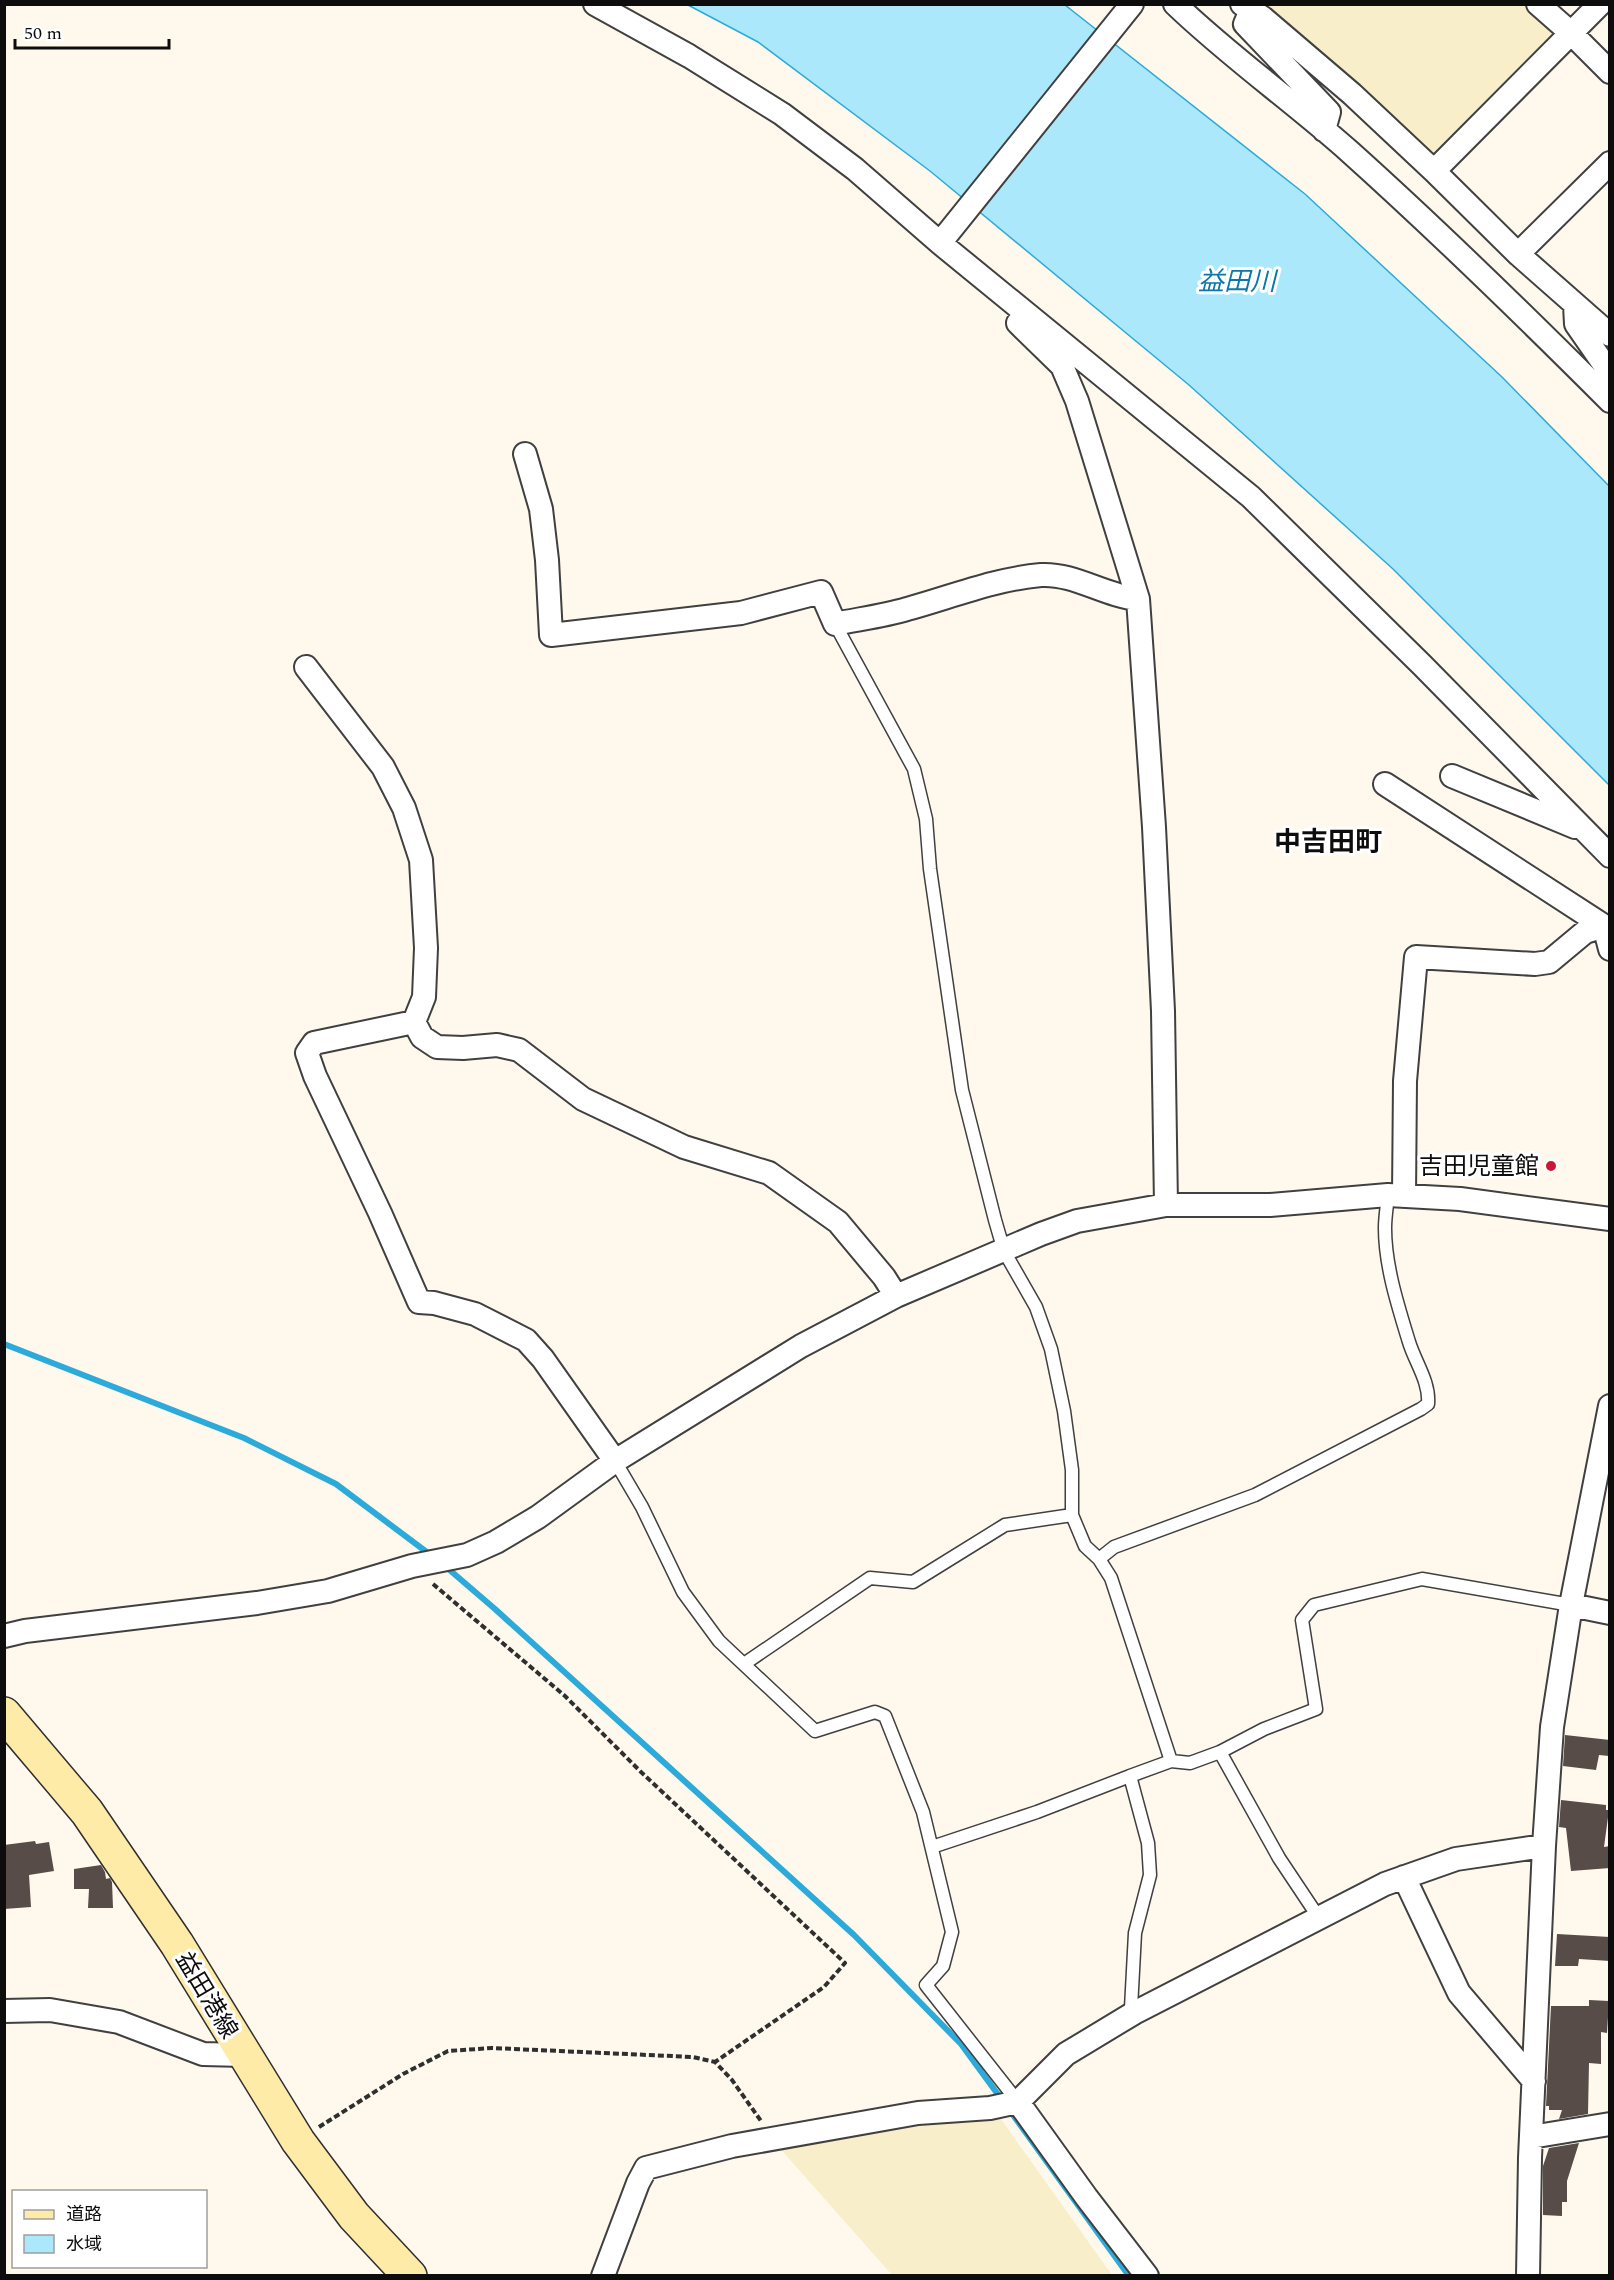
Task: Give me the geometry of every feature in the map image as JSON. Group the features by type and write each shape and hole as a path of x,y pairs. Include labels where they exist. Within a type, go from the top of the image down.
{"main road":[{"name":"益田港線","path":"4,1714 87,1812 177,1944 298,2141 354,2216 410,2276"}],"street":[{"path":"595,4 689,56 782,114 945,237 983,277 1251,497 1422,665 1610,856"},
{"path":"1175,4 1205,33 1348,150 1491,283 1610,401"},
{"path":"1538,4 1610,72"},
{"path":"1434,171 1600,4"},
{"path":"945,237 1131,5"},
{"path":"1324,130 1329,112 1245,24 1246,7 1263,18 1352,94 1518,254 1610,335"},
{"path":"1518,254 1610,163"},
{"path":"983,277 991,297 1062,366 1077,401 1138,598 1154,826 1162,988 1166,1205"},
{"path":"1575,305 1576,324 1610,373"},
{"path":"525,454 541,509 547,560 551,635 741,613 821,592 835,624 906,610 971,589 1041,575 1061,576 1122,597 1138,598"},
{"path":"306,667 383,767 404,808 421,860 426,948 424,997 414,1022 422,1037 437,1047 463,1048 497,1045 519,1050 583,1100 684,1147 769,1173 838,1222 884,1277 896,1296"},
{"path":"1452,776 1586,832"},
{"path":"1385,784 1604,926 1610,949"},
{"path":"1396,1196 1416,957 1535,964 1549,962 1585,932 1604,926"},
{"path":"414,1022 314,1042 307,1053 419,1302 434,1303 475,1314 526,1340 543,1359 615,1461"},
{"path":"4,1636 25,1631 257,1603 328,1591 412,1566 466,1556 538,1518 615,1461 801,1346 896,1296 1077,1221 1166,1205 1270,1205 1396,1196 1460,1199 1610,1219"},
{"path":"1528,2276 1531,2137 1544,1846 1552,1727 1572,1605 1610,1406"},
{"path":"1572,1605 1610,1613"},
{"path":"603,2276 638,2183 646,2168 732,2146 918,2113 990,2108 1018,2102 1066,2054 1134,2013 1385,1884 1456,1859 1544,1846"},
{"path":"1404,1877 1459,1993 1534,2081"},
{"path":"4,2011 50,2010 119,2022 203,2054 244,2055"},
{"path":"1018,2102 1147,2276"},
{"path":"1531,2137 1610,2124"}],"lane":[{"path":"835,624 914,769 926,819 930,869 962,1090 994,1220 1004,1251 1036,1307 1051,1350 1064,1411 1072,1470 1072,1515 1084,1546 1099,1559 1111,1578 1171,1761"},
{"path":"1099,1559 1114,1547 1255,1495 1428,1404 1429,1392 1406,1333 1388,1261 1385,1230 1396,1196"},
{"path":"615,1461 642,1507 684,1592 719,1641 815,1731 875,1712 885,1716 923,1812 952,1932 943,1966 926,1985 1018,2102"},
{"path":"744,1664 870,1578 913,1582 1005,1525 1072,1515"},
{"path":"932,1848 1037,1812 1171,1761 1190,1763 1316,1709 1302,1620 1314,1605 1422,1579 1572,1605"},
{"path":"1220,1752 1279,1858 1319,1918"},
{"path":"1130,1776 1148,1843 1150,1875 1135,1933 1131,2007 1134,2013"}],"path":[{"path":"412,1566 565,1696 641,1772 845,1963 824,1987 715,2062"},
{"path":"298,2141 403,2074 448,2051 492,2048 693,2057 715,2062 732,2080 774,2139"}],"shaded area":[{"path":"1249,5 1532,5 1557,26 1558,39 1444,154 1432,157"},
{"path":"998,2115 1112,2275 892,2275 776,2144 914,2123"}],"water":[{"name":"益田川","path":"688,5 1065,5 1305,194 1502,377 1609,486 1609,785 1393,569 1189,385 930,171 758,42"}],"building":[{"path":"1565,1735 1610,1740 1609,1756 1599,1755 1596,1770 1563,1766"},
{"path":"1561,1800 1606,1805 1606,1810 1609,1810 1604,1847 1610,1846 1610,1868 1571,1871 1566,1828 1559,1827"},
{"path":"35,1841 36,1844 49,1842 54,1871 29,1875 31,1907 4,1909 4,1845"},
{"path":"101,1865 106,1879 110,1878 112,1882 113,1908 88,1908 89,1889 74,1889 74,1869"},
{"path":"1557,1934 1610,1937 1610,1961 1579,1959 1578,1966 1555,1966"},
{"path":"1589,2000 1609,2001 1607,2033 1601,2032 1601,2064 1589,2063 1588,2114 1559,2119 1562,2110 1549,2110 1549,2106 1546,2106 1551,2006 1589,2006"},
{"path":"1579,2143 1567,2181 1567,2202 1562,2202 1562,2216 1543,2215 1543,2166 1549,2148"}],"waterway":[{"path":"4,1344 244,1438 336,1484 432,1556"},
{"path":"445,1566 854,1935 961,2044 1002,2100"},
{"path":"1008,2108 1129,2276"}],"place":[{"name":"吉田児童館","path":"1551,1166"}],"district":[{"name":"中吉田町","path":"1328,842"}]}
